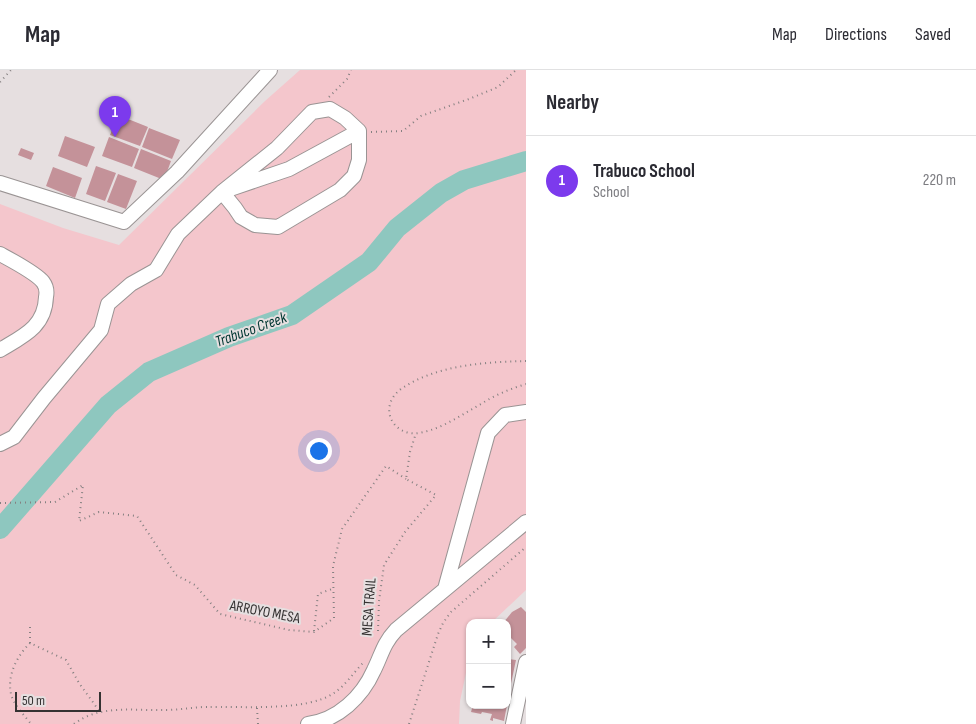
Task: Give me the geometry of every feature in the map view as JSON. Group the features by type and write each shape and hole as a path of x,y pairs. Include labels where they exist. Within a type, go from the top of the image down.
{"street":[{"path":"0,183 124,222 177,172 270,70"},
{"path":"0,444 14,437 101,330 108,304 131,284 156,270 178,234 222,192 277,148 312,112 330,109 345,118 359,131 359,160 354,176 340,190 278,227 256,225 241,218 236,208 222,192"},
{"path":"222,192 290,169 359,131"},
{"path":"0,254 43,282 47,290 45,311 40,320 30,331 0,350"},
{"path":"444,589 488,432 505,415 526,412"},
{"path":"308,724 322,722 337,715 350,703 368,682 386,640 444,589 526,522"},
{"path":"513,724 525,671"}],"path":[{"path":"0,82 10,70"},
{"path":"327,98 347,79 350,70"},
{"path":"359,131 376,133 403,131 420,116 498,87 516,70"},
{"path":"526,361 496,362 442,371 426,376 401,389 392,397 389,404 391,418 394,424 402,430 416,434 431,430 494,397 526,384"},
{"path":"406,479 410,452 416,434"},
{"name":"ARROYO MESA","path":"0,503 55,502 83,485 79,521 99,512 137,516 176,575 195,585 220,614 289,630 314,632 334,618 332,566 342,529 386,466 406,479"},
{"name":"MESA TRAIL","path":"378,636 379,601 384,565 405,532 436,495 406,479"},
{"path":"409,724 443,623 451,612 526,547"},
{"path":"314,632 318,594 332,589"},
{"path":"30,627 30,643 22,651 11,672 11,695 31,724"},
{"path":"30,643 66,660 79,684 100,712"},
{"path":"74,724 85,717 100,712 205,707 257,708 311,703 334,693 365,660"},
{"path":"257,708 258,724"}],"shaded area":[{"path":"300,70 526,70 526,590 495,619 466,619 466,673 460,701 459,724 0,724 0,204 63,228 119,245 265,101"}],"building":[{"path":"118,115 148,127 140,146 110,135"},
{"path":"149,128 180,140 172,159 142,147"},
{"path":"65,136 95,147 87,167 58,156"},
{"path":"109,137 139,149 132,167 102,156"},
{"path":"21,148 34,153 31,160 18,155"},
{"path":"141,149 171,161 164,180 134,168"},
{"path":"96,166 116,173 105,201 86,194"},
{"path":"53,167 82,178 75,198 46,186"},
{"path":"118,174 137,181 126,209 107,202"},
{"path":"521,607 526,612 526,648 520,654 514,647 517,644 511,638 511,619 506,619 512,612"},
{"path":"511,659 516,660 511,683"},
{"path":"472,709 506,709 504,721 493,718 493,721 490,720 492,714 471,712"}],"waterway":[{"name":"Trabuco Creek","path":"0,529 108,405 149,372 229,337 292,315 369,262 397,228 441,193 464,180 526,161"}],"place":[{"name":"Trabuco School","path":"115,137"}]}
